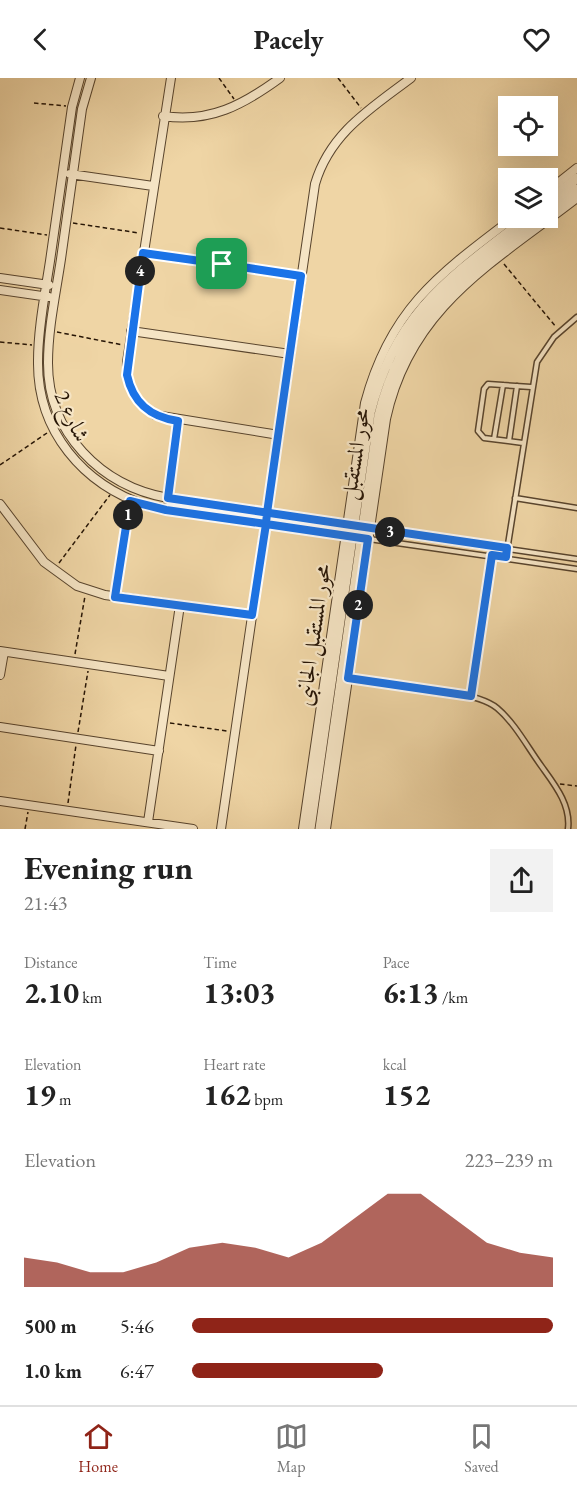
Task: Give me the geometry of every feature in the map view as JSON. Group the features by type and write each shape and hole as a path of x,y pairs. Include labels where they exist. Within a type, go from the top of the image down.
{"street":[{"name":"شارع 2","path":"80,78 72,107 39,346 40,388 53,429 78,465 112,492 130,501 166,510 266,524 358,532"},
{"name":"شارع 2","path":"91,78 82,109 50,331 49,380 56,409 70,436 88,459 112,478 139,491 168,498 267,513 358,532"},
{"path":"171,78 163,116 129,346 127,375 136,399 155,415 178,421 279,435"},
{"path":"163,116 206,116 238,106 280,78"},
{"path":"220,829 301,276 319,170 334,142 364,113 411,78"},
{"path":"558,183 577,168"},
{"path":"63,173 153,186"},
{"path":"558,193 577,178"},
{"path":"558,204 577,189"},
{"name":"محور المستقبل الجانبى","path":"303,829 358,532 386,418 404,361 437,311 499,258 577,198"},
{"name":"محور المستقبل الجانبى","path":"358,532 365,403 378,360 400,321 428,286 500,228"},
{"name":"محور المستقبل","path":"320,829 345,678 370,413 380,378 395,345 415,315 438,288 513,228"},
{"name":"محور المستقبل","path":"310,829 358,532 379,415 390,378 406,344 428,312 454,284 527,228"},
{"path":"143,253 301,276"},
{"path":"0,278 57,286"},
{"path":"0,290 55,298"},
{"path":"131,332 290,354"},
{"path":"0,504 36,554 53,570 86,590 115,597 252,615"},
{"path":"148,822 180,605"},
{"path":"0,675 2,652 169,676"},
{"name":"محور المستقبل الجانبى","path":"326,829 345,678"},
{"path":"0,727 159,750"},
{"path":"0,801 193,829"}],"lane":[{"path":"506,557 531,387 537,362 559,331 577,317"},
{"path":"523,443 481,437 478,431 484,389 488,384 531,387"},
{"path":"494,439 503,384"},
{"path":"509,441 517,386"},
{"path":"515,498 577,508"},
{"path":"358,532 507,548 577,559"},
{"path":"358,532 577,568"},
{"path":"345,678 471,696 490,703 506,716 554,784 568,813 568,829"}],"path":[{"path":"219,78 238,106"},
{"path":"338,78 364,113"},
{"path":"34,103 72,107"},
{"path":"66,222 146,234"},
{"path":"0,228 54,236"},
{"path":"499,258 559,331"},
{"path":"50,331 129,346"},
{"path":"0,342 39,346"},
{"path":"168,498 178,421"},
{"path":"0,465 53,429"},
{"path":"53,570 112,492"},
{"path":"115,597 130,501"},
{"path":"471,696 492,555"},
{"path":"74,662 86,590"},
{"path":"163,723 235,732"},
{"path":"554,784 577,786"},
{"path":"25,829 29,805"}],"route":[{"path":"222,264 143,253 127,375 129,387 144,408 155,415 178,421 168,498 267,513 347,525 507,548 506,557 492,555 471,696 348,678 368,539 266,524 252,615 115,597 130,501 166,510 266,524 267,513 301,276 222,264"}]}
